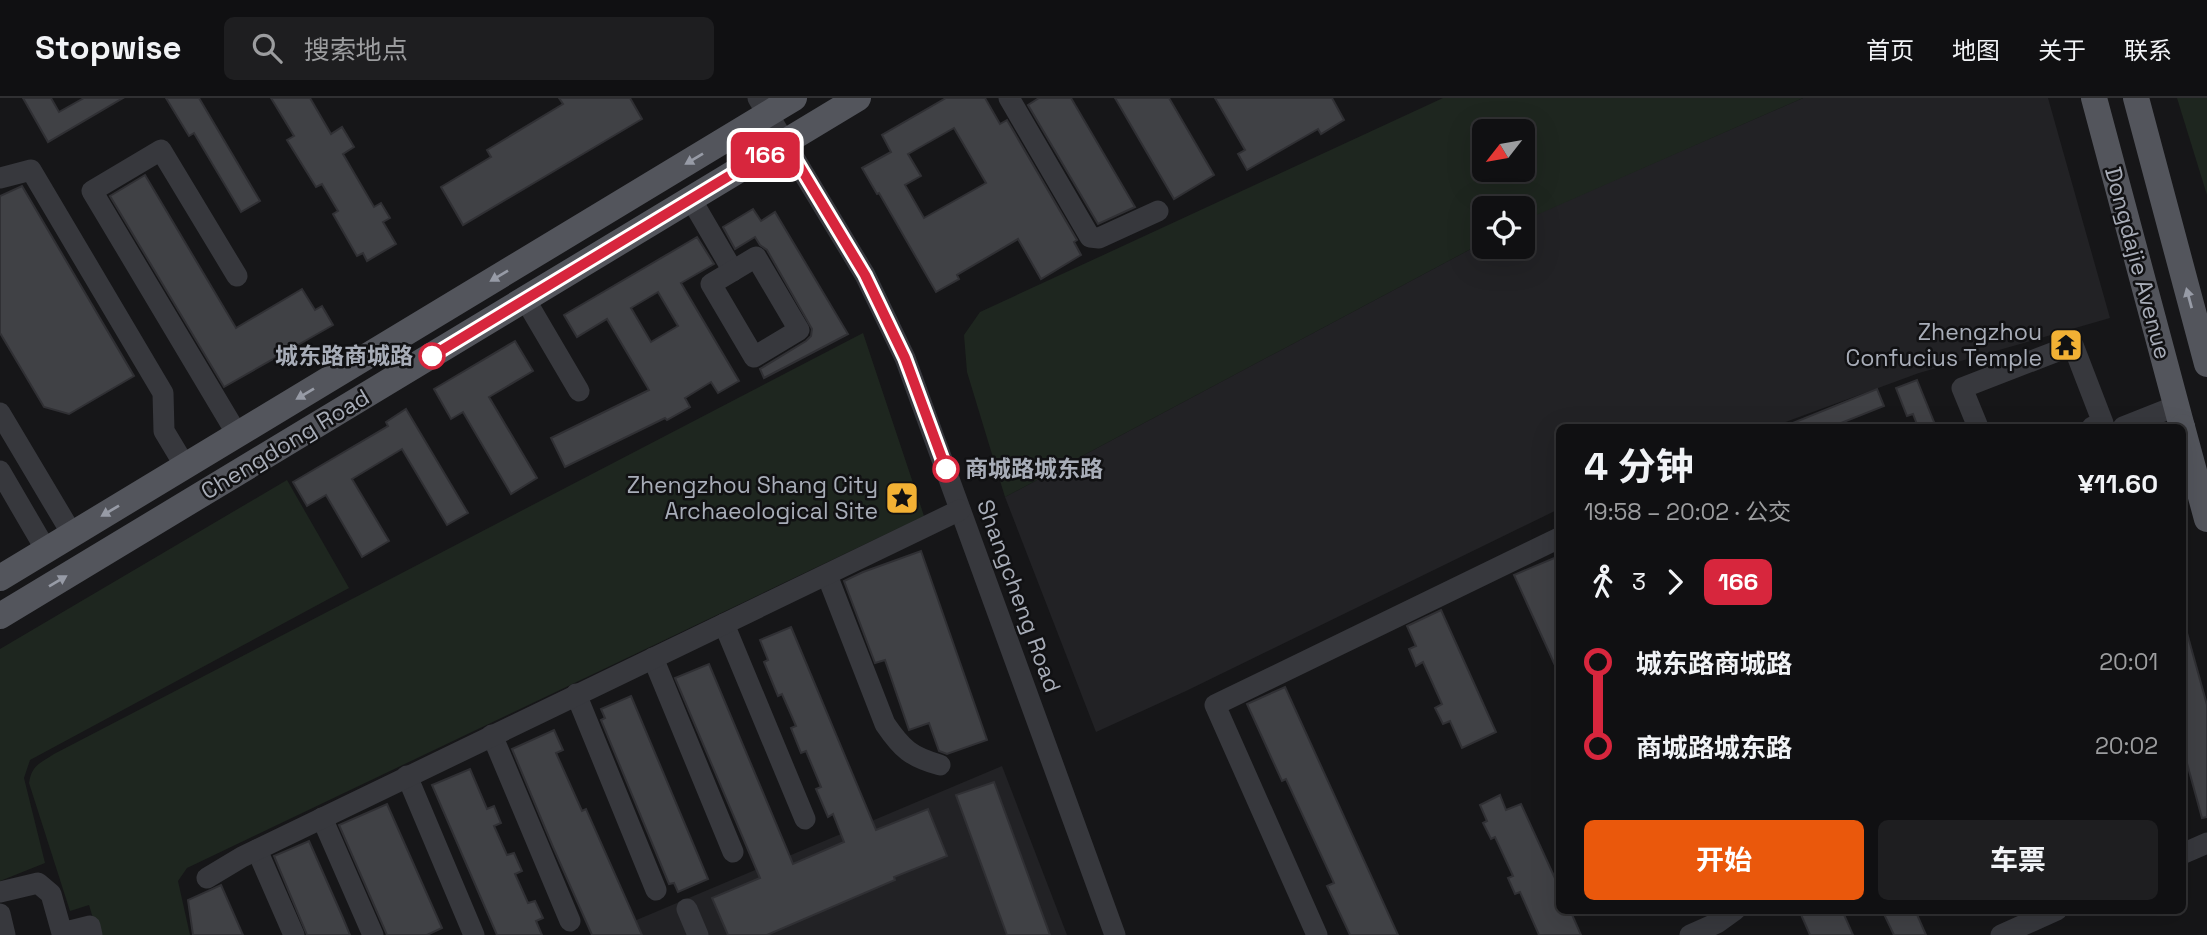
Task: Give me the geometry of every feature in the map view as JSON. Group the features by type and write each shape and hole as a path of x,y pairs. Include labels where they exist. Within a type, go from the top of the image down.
{"main road":[{"name":"Chengdong Road","path":"0,578 237,435 763,106 794,98"},
{"name":"Chengdong Road","path":"0,616 858,98"},
{"name":"Dongdajie Avenue","path":"2094,98 2180,420"},
{"name":"Dongdajie Avenue","path":"2136,98 2207,363"},
{"name":"Dongdajie Avenue","path":"2186,458 2207,519"}],"street":[{"path":"1009,98 1090,237 1099,238 1158,211"},
{"name":"Shangcheng Road","path":"763,106 865,275 913,379 1115,935"},
{"path":"237,276 161,150 92,191 237,435"},
{"path":"0,178 31,170 163,393 164,431 185,466"},
{"path":"691,199 733,271"},
{"path":"756,257 799,330 754,357 710,284 733,271 756,257"},
{"path":"525,299 579,391"},
{"path":"1977,424 1962,387 2073,345 2107,424"},
{"path":"0,413 72,534"},
{"path":"2132,424 2180,420"},
{"path":"0,471 46,550"},
{"path":"207,878 257,849 960,510"},
{"path":"1317,935 1215,705 1556,539"},
{"path":"827,575 885,724 898,742 918,759 940,765"},
{"path":"724,624 805,819"},
{"path":"653,658 733,852"},
{"path":"576,694 656,890"},
{"path":"492,735 570,921"},
{"path":"407,776 474,935"},
{"path":"322,818 373,935"},
{"path":"2186,852 2207,843"},
{"path":"257,849 294,935"},
{"path":"0,892 38,883 51,894 62,933 90,926 92,935"},
{"path":"687,909 698,935"},
{"path":"0,914 5,935"},
{"path":"1690,935 1729,914"},
{"path":"2001,935 2048,914"}],"shaded area":[{"path":"1443,98 1803,98 1535,216 1535,196 1472,196 1472,248 1005,497 967,372 964,335 980,312"},
{"path":"1803,98 2048,98 2110,318 1919,373 1780,424 1556,424 1556,510 1186,691 1096,732 1005,497 1472,248 1472,259 1535,259 1535,215"},
{"path":"2177,98 2207,98 2207,195"},
{"path":"863,333 924,516 187,868 178,881 190,935 98,935 89,905 70,911 29,783 32,772 40,763"},
{"path":"287,480 349,588 30,760 24,778 45,863 0,881 0,649"},
{"path":"1002,766 1067,935 601,935"}],"building":[{"path":"23,98 51,98 59,112 84,98 123,98 48,142"},
{"path":"166,98 199,98 260,201 241,212 194,133 189,136"},
{"path":"271,98 310,98 331,134 342,127 354,147 343,154 374,207 381,203 390,218 383,222 396,244 367,261 363,253 357,256 333,214 338,211 322,184 316,187 287,140 294,136"},
{"path":"559,98 630,98 642,119 463,225 441,187 491,157 487,150 563,104"},
{"path":"946,98 985,98 1000,124 1007,120 1077,240 1074,242 1081,255 1041,279 1018,239 957,275 959,279 936,292 862,168 891,152 882,135","holes":["954,128 986,183 924,218 905,185 921,176 908,154"]},
{"path":"1039,98 1071,98 1135,207 1098,224 1028,105"},
{"path":"1115,98 1169,98 1214,175 1174,199"},
{"path":"1215,98 1332,98 1344,120 1321,134 1318,129 1247,170 1238,154 1245,150"},
{"path":"145,175 236,328 302,289 315,310 322,306 333,325 224,387 110,196"},
{"path":"22,186 134,376 69,414 44,407 0,333 0,196"},
{"path":"753,209 761,221 775,212 848,334 764,378 760,369 806,341 811,336 812,329 767,250 755,237 735,249 723,227"},
{"path":"697,237 714,264 681,283 739,381 718,393 711,382 685,398 690,407 565,467 551,438 649,390 607,319 577,337 564,315","holes":["658,292 678,326 651,342 631,308"]},
{"path":"515,341 533,371 489,397 537,478 511,494 463,412 451,419 434,389"},
{"path":"1917,380 1935,424 1917,424 1913,414 1907,416 1896,388"},
{"path":"1877,389 1884,406 1839,424 1790,424"},
{"path":"406,409 468,513 447,525 402,449 352,479 389,541 362,557 326,495 307,506 293,482 388,426 386,422"},
{"path":"921,551 987,740 947,754 939,751 929,723 909,730 885,660 875,663 844,581"},
{"path":"1556,557 1556,667 1514,575"},
{"path":"1441,610 1496,732 1462,748 1450,721 1443,724 1435,708 1442,704 1423,662 1416,666 1409,649 1416,646 1407,626"},
{"path":"791,627 876,830 928,809 947,856 767,935 728,935 712,898 760,878 675,678 709,664 793,864 844,842 833,814 828,817 816,789 821,787 806,751 801,753 791,728 796,726 782,694 778,696 764,662 768,660 760,640"},
{"path":"2186,633 2207,705 2207,817 2202,818 2186,760"},
{"path":"1285,687 1398,935 1350,935 1327,886 1334,883 1286,779 1282,781 1247,704"},
{"path":"631,696 708,879 678,892 674,883 669,884 601,720 605,718 601,709"},
{"path":"554,730 563,750 556,753 582,811 586,809 642,935 592,935 553,847 512,749"},
{"path":"470,769 487,809 494,806 501,823 494,826 507,855 514,853 522,871 515,874 528,903 535,901 543,918 536,921 542,935 497,935 432,785"},
{"path":"994,782 1050,935 1007,935 956,795"},
{"path":"1500,795 1506,810 1521,804 1556,880 1556,914 1572,914 1581,935 1539,935 1520,892 1515,894 1508,878 1513,876 1495,837 1491,839 1483,823 1487,821 1480,805"},
{"path":"387,804 442,928 427,935 387,935 339,825"},
{"path":"309,841 350,935 307,935 274,856"},
{"path":"221,885 243,935 193,935 188,900"},
{"path":"1801,914 1844,914 1853,935 1810,935"},
{"path":"1884,914 1917,914 1926,935 1894,935"}],"bus line":[{"name":"166","path":"432,356 785,142 865,275 905,358 946,469"}],"place":[{"name":"Zhengzhou Confucius Temple","path":"2066,345"},
{"name":"城东路商城路","path":"432,356"},
{"name":"商城路城东路","path":"946,469"},
{"name":"Zhengzhou Shang City Archaeological Site","path":"902,498"}]}
